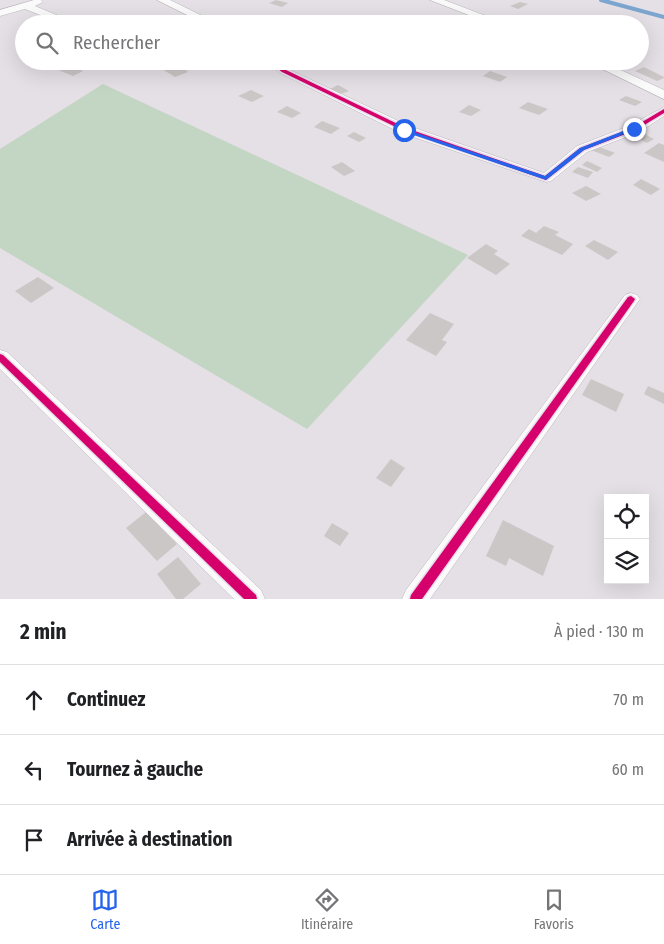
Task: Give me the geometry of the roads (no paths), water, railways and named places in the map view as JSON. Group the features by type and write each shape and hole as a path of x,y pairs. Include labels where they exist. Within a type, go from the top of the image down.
{"street":[{"path":"0,13 43,0"},
{"path":"162,0 194,15"},
{"path":"435,0 477,15"},
{"path":"26,6 50,15"},
{"path":"281,70 404,130 546,178 582,149 634,129 664,111"},
{"path":"610,70 664,95"},
{"path":"415,599 631,299"},
{"path":"0,357 252,599"}],"waterway":[{"path":"601,0 664,17"}]}
